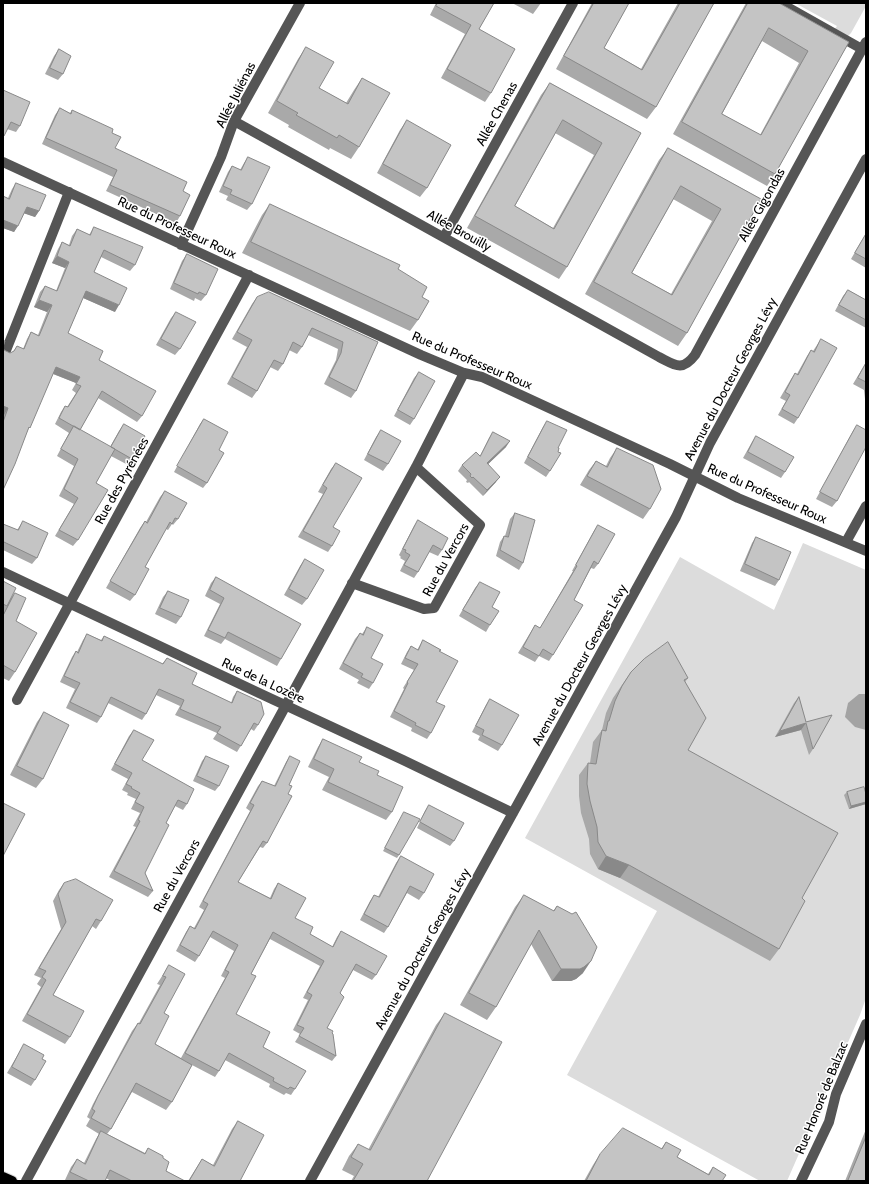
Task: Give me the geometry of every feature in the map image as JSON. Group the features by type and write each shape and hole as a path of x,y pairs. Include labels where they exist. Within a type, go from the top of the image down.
{"main road":[{"path":"3,1177 12,1181"}],"street":[{"name":"Allée Juliénas","path":"181,245 221,157 234,121 300,3"},
{"name":"Allée Chenas","path":"444,237 573,3"},
{"path":"780,3 864,46"},
{"name":"Allée Gigondas","path":"672,364 680,366 688,363 694,355 864,46"},
{"name":"Allée Brouilly","path":"234,121 672,364"},
{"name":"Avenue du Docteur Georges Lévy","path":"310,1181 676,517 710,443 866,158"},
{"name":"Rue du Professeur Roux","path":"3,162 414,352 464,373 482,377 738,498 866,551"},
{"path":"5,352 70,192"},
{"name":"Rue des Pyrénées","path":"17,700 249,275"},
{"name":"Rue du Vercors","path":"26,1181 416,467 464,373"},
{"name":"Rue du Vercors","path":"352,583 424,609 434,608 480,525 416,467"},
{"path":"846,542 866,506"},
{"name":"Rue de la Lozère","path":"3,572 513,813"},
{"name":"Rue Honoré de Balzac","path":"801,1181 829,1122 836,1094 866,1024"}],"shaded area":[{"path":"795,3 866,3 866,6 848,36 834,30 837,26"},
{"path":"803,543 866,570 866,998 860,1015 787,1181 760,1181 567,1075 657,911 525,838 680,557 774,610"},
{"path":"859,694 866,694 866,730 855,727 845,717 848,703"}],"building":[{"path":"438,3 494,3 479,29 515,49 491,93 447,69 471,25 436,6"},
{"path":"594,3 629,3 604,48 642,70 680,3 714,3 656,107 564,56"},
{"path":"748,3 779,3 849,42 775,174 682,122","holes":["769,28 808,51 761,135 722,114"]},
{"path":"306,47 334,62 319,88 348,104 362,78 390,93 359,147 339,135 337,138 296,115 298,113 277,101"},
{"path":"59,49 71,56 63,74 50,68"},
{"path":"550,83 641,133 567,267 475,216","holes":["563,120 602,143 554,229 515,206"]},
{"path":"3,90 30,102 20,126 11,122 4,136 3,135"},
{"path":"60,108 71,114 72,110 113,129 112,133 121,137 115,148 187,182 183,191 190,195 180,216 110,185 117,170 46,138"},
{"path":"407,120 451,145 427,188 383,164"},
{"path":"668,148 761,199 687,333 594,282","holes":["681,186 721,209 672,295 632,273"]},
{"path":"248,157 270,167 252,204 230,194 232,190 223,186 232,166 241,170"},
{"path":"16,183 46,195 39,211 27,207 18,226 3,220 3,196 9,199"},
{"path":"270,204 400,265 398,269 427,287 422,297 429,301 418,320 251,242"},
{"path":"94,227 143,247 135,265 104,250 94,272 127,288 119,305 86,291 68,333 103,351 99,360 156,391 142,416 102,391 80,430 59,418 65,406 68,407 81,386 76,384 80,377 56,367 3,490 3,422 8,408 3,406 3,347 4,350 10,353 14,351 17,346 24,349 31,332 39,336 52,305 39,300 45,286 57,291 69,262 57,256 62,242 70,246 77,229 90,235"},
{"path":"866,234 866,259 855,253"},
{"path":"187,254 218,269 206,295 199,292 198,294 174,283"},
{"path":"848,290 866,300 866,320 839,305"},
{"path":"269,292 378,342 356,391 329,377 341,353 343,342 312,328 302,347 293,342 283,364 274,360 257,391 232,377 252,340 237,332 257,297"},
{"path":"176,312 196,322 180,349 161,339"},
{"path":"821,339 837,348 798,418 782,409 790,395 785,392 795,373 798,375 811,350 814,352"},
{"path":"866,363 866,382 858,378"},
{"path":"419,372 435,381 414,419 398,410"},
{"path":"204,419 228,432 219,450 224,453 207,483 177,466"},
{"path":"547,421 567,430 558,448 558,452 561,453 550,471 528,457"},
{"path":"124,424 145,436 132,459 111,447"},
{"path":"857,425 866,430 866,447 837,501 820,492"},
{"path":"74,426 115,449 96,483 108,490 78,540 59,530 78,498 64,489 78,459 61,449"},
{"path":"381,430 401,441 388,464 368,454"},
{"path":"493,432 510,441 487,463 500,477 487,490 470,476 471,474 462,465 476,452 480,456"},
{"path":"756,436 794,457 785,472 748,452"},
{"path":"617,448 653,465 661,489 650,509 587,476 596,461 607,467"},
{"path":"336,463 362,478 333,527 340,531 332,546 303,531 327,488 323,485"},
{"path":"165,491 187,503 178,519 175,518 172,524 170,522 145,567 149,569 135,595 110,581 145,521 147,523"},
{"path":"515,513 535,520 523,563 500,550 504,536 508,537"},
{"path":"418,520 448,538 442,550 433,545 418,572 404,565 410,555 403,549"},
{"path":"23,521 48,533 37,558 4,542 3,544 3,524 18,530"},
{"path":"598,525 615,534 598,564 594,561 574,600 583,605 553,655 543,649 539,656 523,647 535,625 540,628 577,566 576,565"},
{"path":"756,537 791,552 779,580 745,564"},
{"path":"305,559 324,570 307,599 289,589"},
{"path":"216,577 301,624 281,659 228,632 225,638 208,630 224,598 210,590"},
{"path":"3,581 16,588 7,606 3,604"},
{"path":"480,582 500,592 492,607 499,611 490,625 463,610"},
{"path":"168,591 189,600 181,617 160,608"},
{"path":"15,593 26,598 16,621 37,633 15,672 3,665 3,616"},
{"path":"367,627 383,635 371,658 383,664 373,683 361,677 363,674 343,663 360,633 363,635"},
{"path":"87,634 102,641 104,636 163,664 167,658 197,673 192,684 232,703 237,691 261,702 264,714 258,725 254,723 241,746 217,733 221,727 180,709 184,700 159,689 146,714 111,697 101,717 70,702 80,683 64,676 76,651 78,653"},
{"path":"423,640 441,650 439,651 458,661 436,702 445,706 431,733 415,725 416,723 394,711 408,683 407,682 418,664 405,658 411,646 418,650"},
{"path":"668,642 688,678 684,680 706,718 688,750 838,833 802,898 805,901 779,949 629,865 606,856 598,842 597,827 587,784 588,763 596,764 602,730 606,731 615,701 631,672 644,659"},
{"path":"799,697 806,722 832,715 813,749 806,723 780,731"},
{"path":"490,699 519,715 502,745 482,735 484,730 476,726"},
{"path":"44,712 69,725 43,779 17,766"},
{"path":"134,730 154,740 142,760 194,789 187,804 178,800 166,823 169,825 145,873 153,891 114,871 140,821 138,820 144,807 135,802 140,793 126,784 132,773 115,764"},
{"path":"323,739 362,757 359,762 379,771 377,775 403,787 392,812 328,782 334,769 314,759"},
{"path":"206,756 229,766 219,786 197,776"},
{"path":"290,756 300,761 289,785 292,786 288,794 292,796 267,843 263,841 238,882 271,899 278,883 306,898 295,918 313,927 310,934 333,947 341,931 387,956 376,975 356,964 340,993 344,997 327,1028 333,1031 332,1033 336,1056 299,1036 304,1028 297,1025 312,995 307,992 324,961 273,932 251,974 256,976 236,1014 270,1032 263,1047 306,1071 295,1089 290,1087 288,1089 273,1081 274,1078 229,1053 219,1071 185,1053 229,972 225,970 238,945 213,931 199,956 180,945 190,926 195,929 208,904 203,901 254,805 250,803 262,781 275,786"},
{"path":"864,787 866,802 851,806 847,792"},
{"path":"3,803 25,814 3,856"},
{"path":"429,805 464,823 454,841 420,822"},
{"path":"404,812 420,819 399,855 385,848"},
{"path":"401,856 434,874 424,893 410,886 388,927 364,914 374,895 379,897"},
{"path":"76,879 113,900 101,921 96,919 53,995 84,1011 70,1037 27,1014 46,980 42,977 46,971 39,968 66,922 58,894 64,883"},
{"path":"524,895 554,911 557,906 572,914 576,912 597,947 591,961 584,967 580,969 561,969 539,930 496,1007 469,993"},
{"path":"169,965 185,974 164,1013 169,1016 155,1044 192,1065 172,1102 136,1083 111,1129 91,1118 95,1111 92,1109 138,1023 140,1024 166,977 163,976"},
{"path":"445,1013 502,1042 427,1181 353,1181 363,1164 351,1157 358,1144 370,1150"},
{"path":"24,1044 44,1055 42,1059 46,1061 35,1080 12,1067"},
{"path":"238,1121 264,1135 240,1181 189,1181 202,1159 214,1166"},
{"path":"623,1128 662,1149 666,1142 681,1150 677,1157 709,1175 713,1167 726,1175 722,1181 586,1181 600,1154"},
{"path":"101,1131 145,1154 148,1148 163,1156 163,1158 169,1162 166,1171 185,1181 132,1181 110,1170 105,1181 89,1181 70,1172 77,1159 85,1164"},
{"path":"866,1137 866,1181 848,1181"}]}
